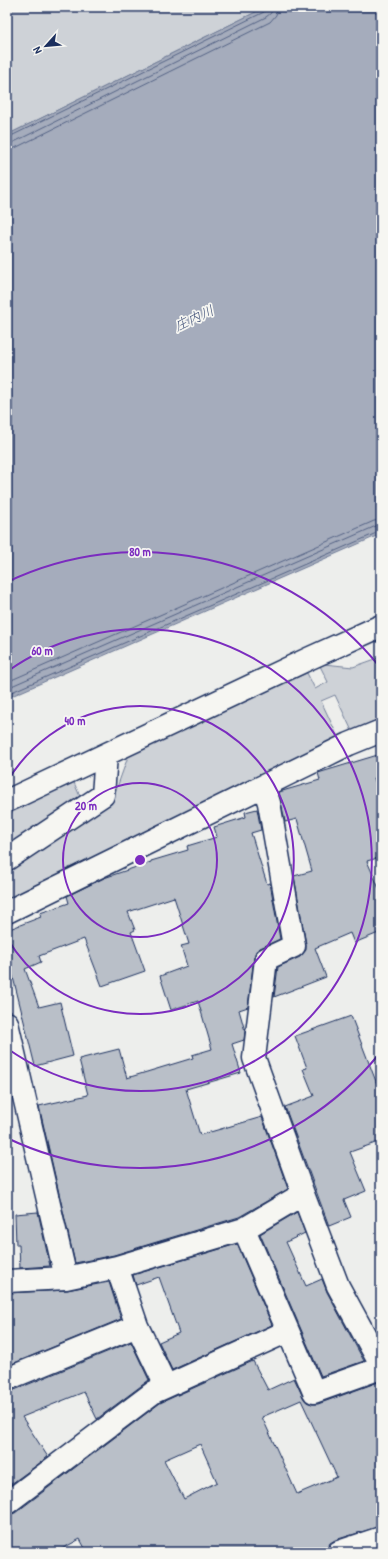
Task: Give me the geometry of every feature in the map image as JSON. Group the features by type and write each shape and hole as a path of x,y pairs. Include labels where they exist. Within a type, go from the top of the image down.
{"street":[{"path":"7,802 308,659 381,626"},
{"path":"347,642 371,645 381,643"},
{"path":"7,912 349,744 381,731"},
{"path":"7,859 103,795 106,755"},
{"path":"244,1229 314,1392 381,1366 338,1286 254,1058 266,959 294,946 269,804 264,787"},
{"path":"7,1023 66,1278"},
{"path":"7,1280 66,1278 117,1267 244,1229 303,1194"},
{"path":"117,1267 137,1326 166,1386"},
{"path":"7,1379 137,1326"},
{"path":"7,1503 154,1392 288,1331"},
{"path":"339,1552 381,1538"}],"shaded area":[{"path":"7,7 266,7 7,135"},
{"path":"381,657 381,718 352,731 335,695 321,701 338,737 7,899 7,869 76,823 111,804 129,754 307,673 315,689 328,682 320,666 324,664 353,667"},
{"path":"72,778 82,801 7,850 7,810"}],"water":[{"name":"庄内川","path":"266,7 381,7 381,534 7,698 7,135"}],"building":[{"path":"381,754 381,776 374,778 381,800 381,857 367,861 381,893 381,932 354,943 350,933 315,948 326,977 274,997 278,967 300,957 306,950 294,876 312,871 297,819 285,822 279,792 320,780 318,773"},
{"path":"257,809 261,830 251,833 267,884 270,883 280,939 260,948 256,951 254,957 248,1007 239,1010 245,1031 244,1040 232,1044 241,1073 186,1089 200,1135 262,1117 288,1189 239,1217 114,1255 75,1263 39,1106 88,1095 79,1059 119,1049 127,1078 193,1058 192,1055 212,1049 198,1001 171,1010 160,976 187,966 181,946 189,944 174,897 128,912 135,930 131,932 145,971 102,986 84,939 39,956 41,962 25,969 39,1007 60,1002 73,1056 35,1066 12,973 7,975 7,930 41,917 40,913 69,903 67,896 104,878 151,861 188,850 187,846 217,837 214,827 246,817 245,812"},
{"path":"351,1016 377,1084 381,1083 381,1141 350,1152 366,1191 344,1200 351,1217 329,1226 285,1107 314,1096 303,1069 307,1068 295,1036"},
{"path":"38,1212 50,1266 20,1268 19,1245 16,1245 15,1214"},
{"path":"297,1212 305,1233 286,1242 306,1286 322,1279 327,1292 364,1361 321,1376 260,1234"},
{"path":"237,1244 272,1325 172,1370 159,1342 179,1333 159,1277 136,1285 133,1275"},
{"path":"109,1282 121,1319 7,1366 7,1293 67,1290"},
{"path":"131,1342 149,1380 97,1419 84,1392 22,1417 48,1457 7,1487 7,1391 12,1391"},
{"path":"253,1361 268,1390 294,1378 303,1397 307,1402 312,1404 318,1404 381,1381 381,1526 335,1540 330,1543 327,1549 320,1552 87,1552 80,1539 56,1552 7,1552 7,1515 15,1513 160,1403","holes":["301,1400 337,1477 297,1494 262,1417","200,1444 217,1482 184,1499 164,1460"]}]}
